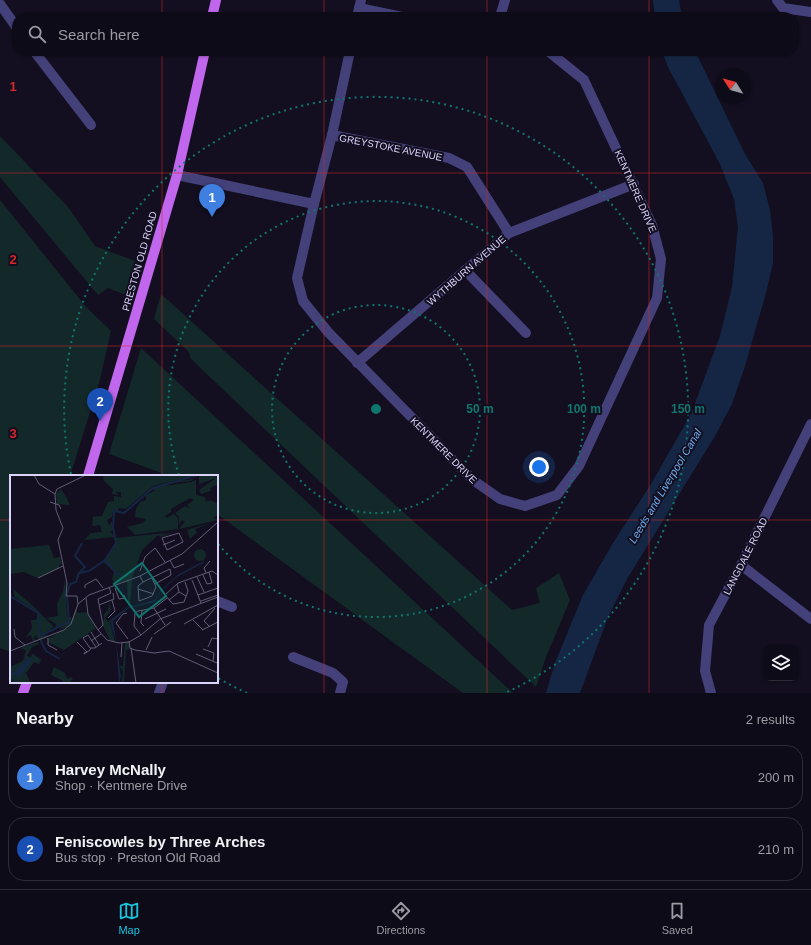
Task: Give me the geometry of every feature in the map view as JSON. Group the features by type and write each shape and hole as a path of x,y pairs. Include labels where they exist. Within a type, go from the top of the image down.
{"main road":[{"path":"213,12 216,0"},
{"name":"PRESTON OLD ROAD","path":"88,475 176,175 204,56"},
{"path":"23,693 27,683"}],"street":[{"path":"501,12 504,0"},
{"path":"778,0 783,8 811,12"},
{"path":"0,4 12,21"},
{"path":"359,8 378,12"},
{"path":"38,56 91,125"},
{"name":"KENTMERE DRIVE","path":"349,56 332,135 297,278 303,301 328,332 357,363 473,480 500,499 525,506 557,495 578,466 657,298 661,258 652,225 584,80 554,56"},
{"name":"GREYSTOKE AVENUE","path":"332,135 449,158 467,167 509,233"},
{"path":"176,175 314,204"},
{"name":"WYTHBURN AVENUE","path":"357,363 509,233 634,184"},
{"path":"466,270 526,333"},
{"name":"LANGDALE ROAD","path":"711,693 705,671 709,625 741,565 811,424"},
{"path":"741,565 811,619"},
{"path":"218,601 232,607"},
{"path":"293,657 333,673 343,682 340,693"},
{"path":"159,693 163,683"}],"green space":[{"path":"0,136 68,207 95,246 135,261 126,295 108,288 98,295 0,177"},
{"path":"0,200 86,307 111,331 99,383 70,475 10,475 10,652 0,648"},
{"path":"161,294 512,610 540,603 536,588 559,573 570,600 546,657 536,687 191,359 189,352 154,319"},
{"path":"141,348 513,693 463,693 218,515 218,475 164,475 109,454"}],"water":[{"path":"653,0 679,0 681,12 654,12"},
{"name":"Leeds and Liverpool Canal","path":"664,56 697,56 715,92 715,104 721,104 745,154 763,183 770,210 773,237 773,263 745,366 732,404 715,436 627,579 608,617 580,693 546,693 555,663 583,595 613,543 651,484 691,414 720,336 732,287 738,227 734,199 720,164 668,67"}],"place":[{"name":"Harvey McNally","path":"212,217"},
{"name":"Feniscowles by Three Arches","path":"100,421"}]}
